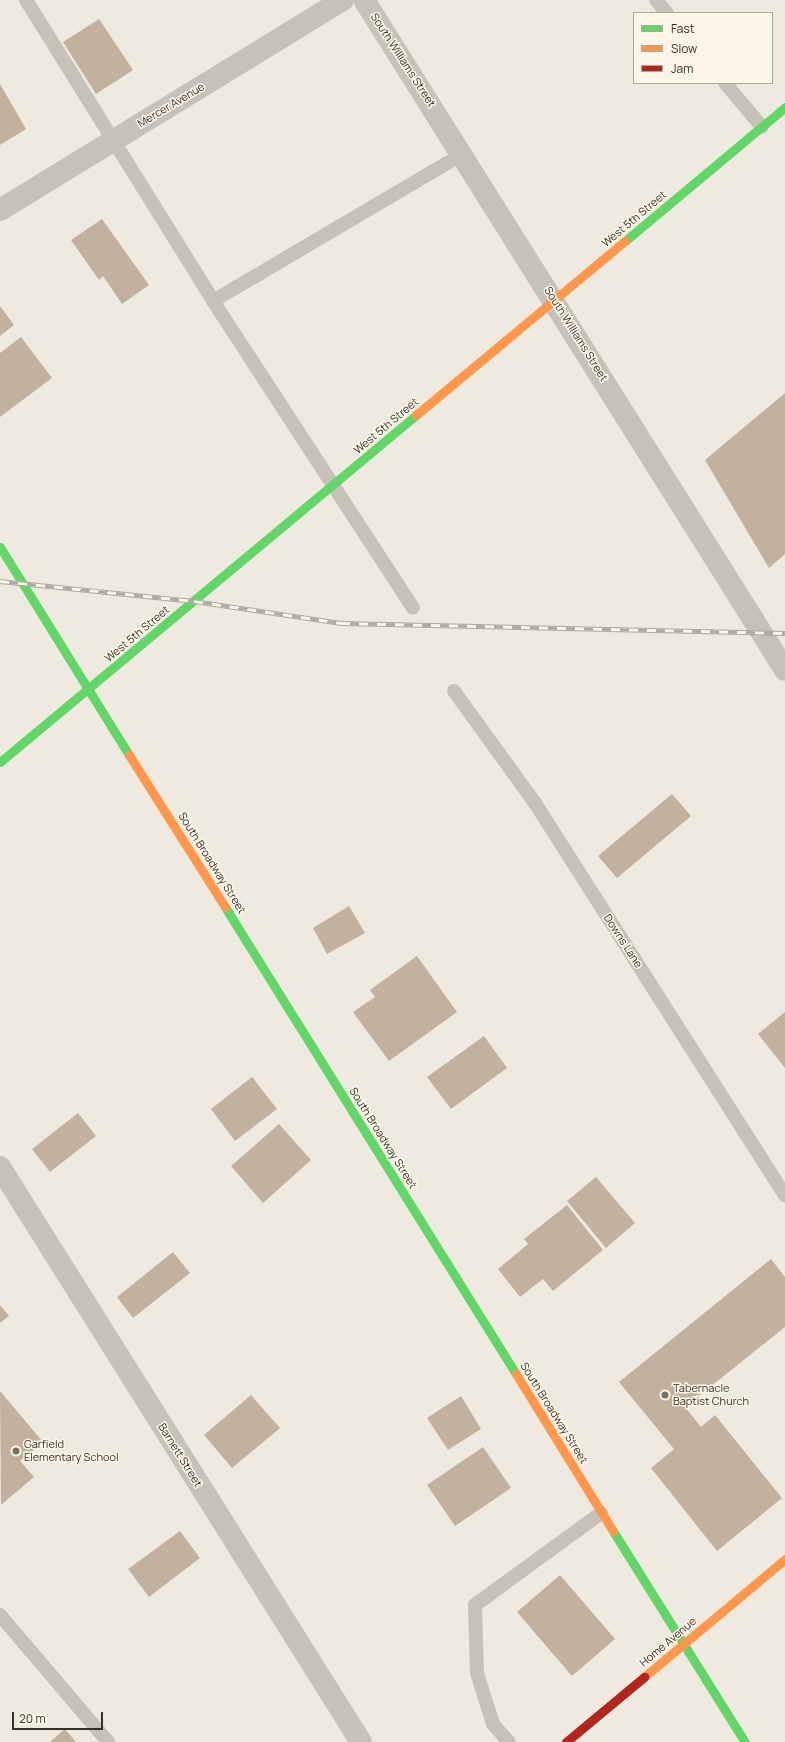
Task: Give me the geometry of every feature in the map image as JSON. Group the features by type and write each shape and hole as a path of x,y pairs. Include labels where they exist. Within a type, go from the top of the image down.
{"street":[{"name":"Mercer Avenue","path":"0,210 343,0"},
{"name":"South Williams Street","path":"364,0 556,301 785,670"},
{"name":"West 5th Street","path":"0,762 556,301 785,107"},
{"name":"South Broadway Street","path":"0,547 90,688 683,1645 745,1742"},
{"name":"Barnett Street","path":"0,1167 361,1742"},
{"name":"Home Avenue","path":"566,1742 785,1559"}],"lane":[{"path":"26,0 112,141 213,301 332,487 412,608"},
{"path":"656,0 666,12"},
{"path":"726,84 762,126"},
{"path":"213,301 463,154"},
{"name":"Downs Lane","path":"454,691 535,803 785,1195"},
{"path":"509,1742 493,1724 477,1673 475,1605 601,1512"},
{"path":"0,1616 108,1742"}],"building":[{"path":"99,19 133,70 96,94 63,42"},
{"path":"0,84 26,129 0,145"},
{"path":"102,219 149,285 122,304 103,276 99,280 71,240"},
{"path":"0,306 14,325 0,336"},
{"path":"21,337 52,378 0,417 0,353"},
{"path":"785,393 785,554 769,568 705,460"},
{"path":"672,794 691,816 617,878 598,856"},
{"path":"349,906 365,933 327,954 313,928"},
{"path":"417,956 457,1012 389,1061 353,1012 375,997 370,990"},
{"path":"785,1012 785,1068 758,1034"},
{"path":"484,1036 507,1068 451,1109 427,1077"},
{"path":"252,1077 277,1109 235,1141 211,1109"},
{"path":"78,1113 96,1136 50,1172 32,1149"},
{"path":"279,1124 311,1160 263,1203 231,1166"},
{"path":"596,1177 635,1223 606,1248 567,1201"},
{"path":"567,1205 603,1250 553,1291 543,1279 520,1297 498,1269 528,1244 524,1239"},
{"path":"173,1252 190,1273 133,1318 117,1297"},
{"name":"Tabernacle Baptist Church","path":"771,1259 785,1277 785,1327 685,1407 701,1427 715,1415 782,1498 717,1551 651,1468 674,1449 619,1382"},
{"path":"0,1305 9,1316 0,1323"},
{"name":"Garfield Elementary School","path":"0,1391 43,1442 20,1461 34,1477 1,1505"},
{"path":"251,1395 280,1428 232,1468 204,1435"},
{"path":"461,1396 481,1429 448,1450 427,1418"},
{"path":"483,1447 511,1488 455,1526 427,1485"},
{"path":"180,1531 200,1558 149,1597 128,1569"},
{"path":"560,1575 615,1639 572,1676 517,1612"},
{"path":"65,1729 76,1742 50,1742"}],"railway":[{"path":"0,581 194,601 341,623 785,633"}],"traffic: fast":[{"path":"625,241 785,107"},
{"path":"0,762 416,415"},
{"path":"0,547 129,755"},
{"path":"225,907 516,1374"},
{"path":"613,1531 745,1742"}],"traffic: slow":[{"path":"416,415 625,241"},
{"path":"129,755 225,907"},
{"path":"516,1374 613,1531"},
{"path":"644,1677 785,1559"}],"traffic: jam":[{"path":"566,1742 644,1677"}],"place":[{"name":"Tabernacle Baptist Church","path":"665,1395"},
{"name":"Garfield Elementary School","path":"16,1451"}]}
